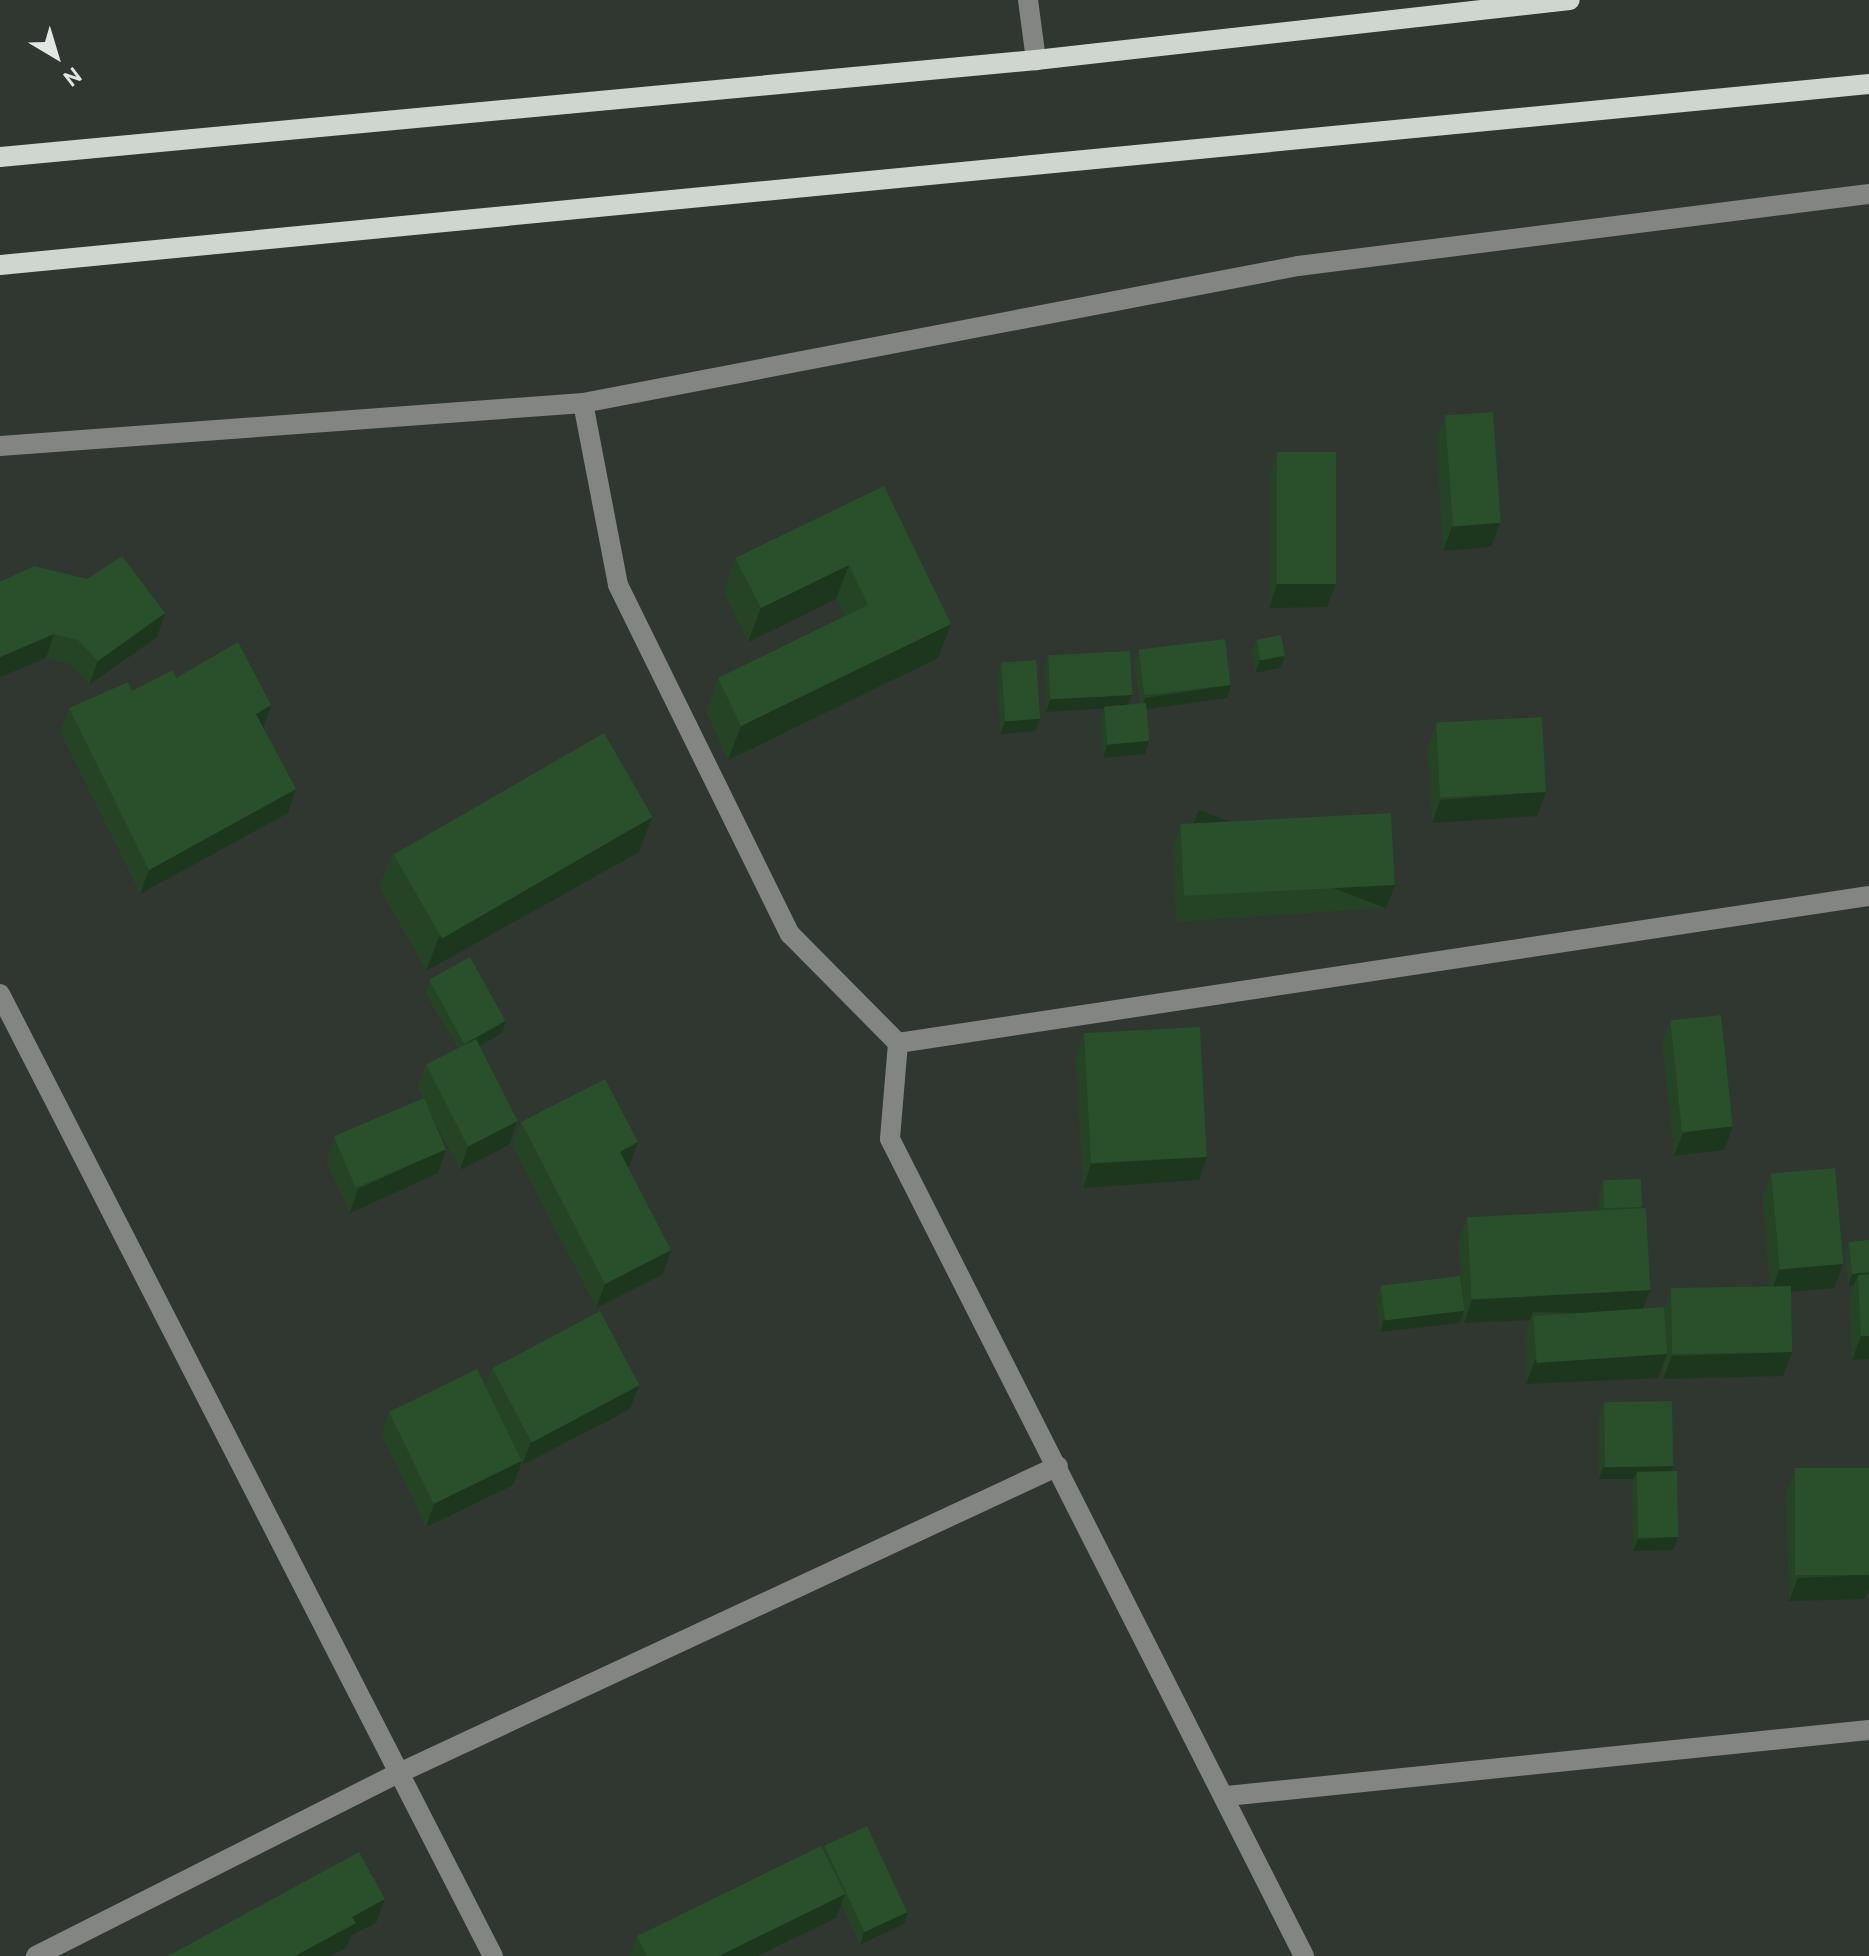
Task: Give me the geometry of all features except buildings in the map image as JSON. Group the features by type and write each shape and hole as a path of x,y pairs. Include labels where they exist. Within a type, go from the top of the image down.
{"main road":[{"path":"0,157 1036,60 1570,0"},
{"path":"0,265 1869,84"}],"street":[{"path":"1028,0 1036,60"},
{"path":"0,446 583,403 1298,266 1869,194"},
{"path":"583,403 618,585 783,920 898,1043 890,1139 1227,1796 1304,1956"},
{"path":"898,1043 1869,896"},
{"path":"0,994 397,1774 493,1956"},
{"path":"36,1956 397,1774 1058,1466"},
{"path":"1227,1796 1869,1730"}]}
